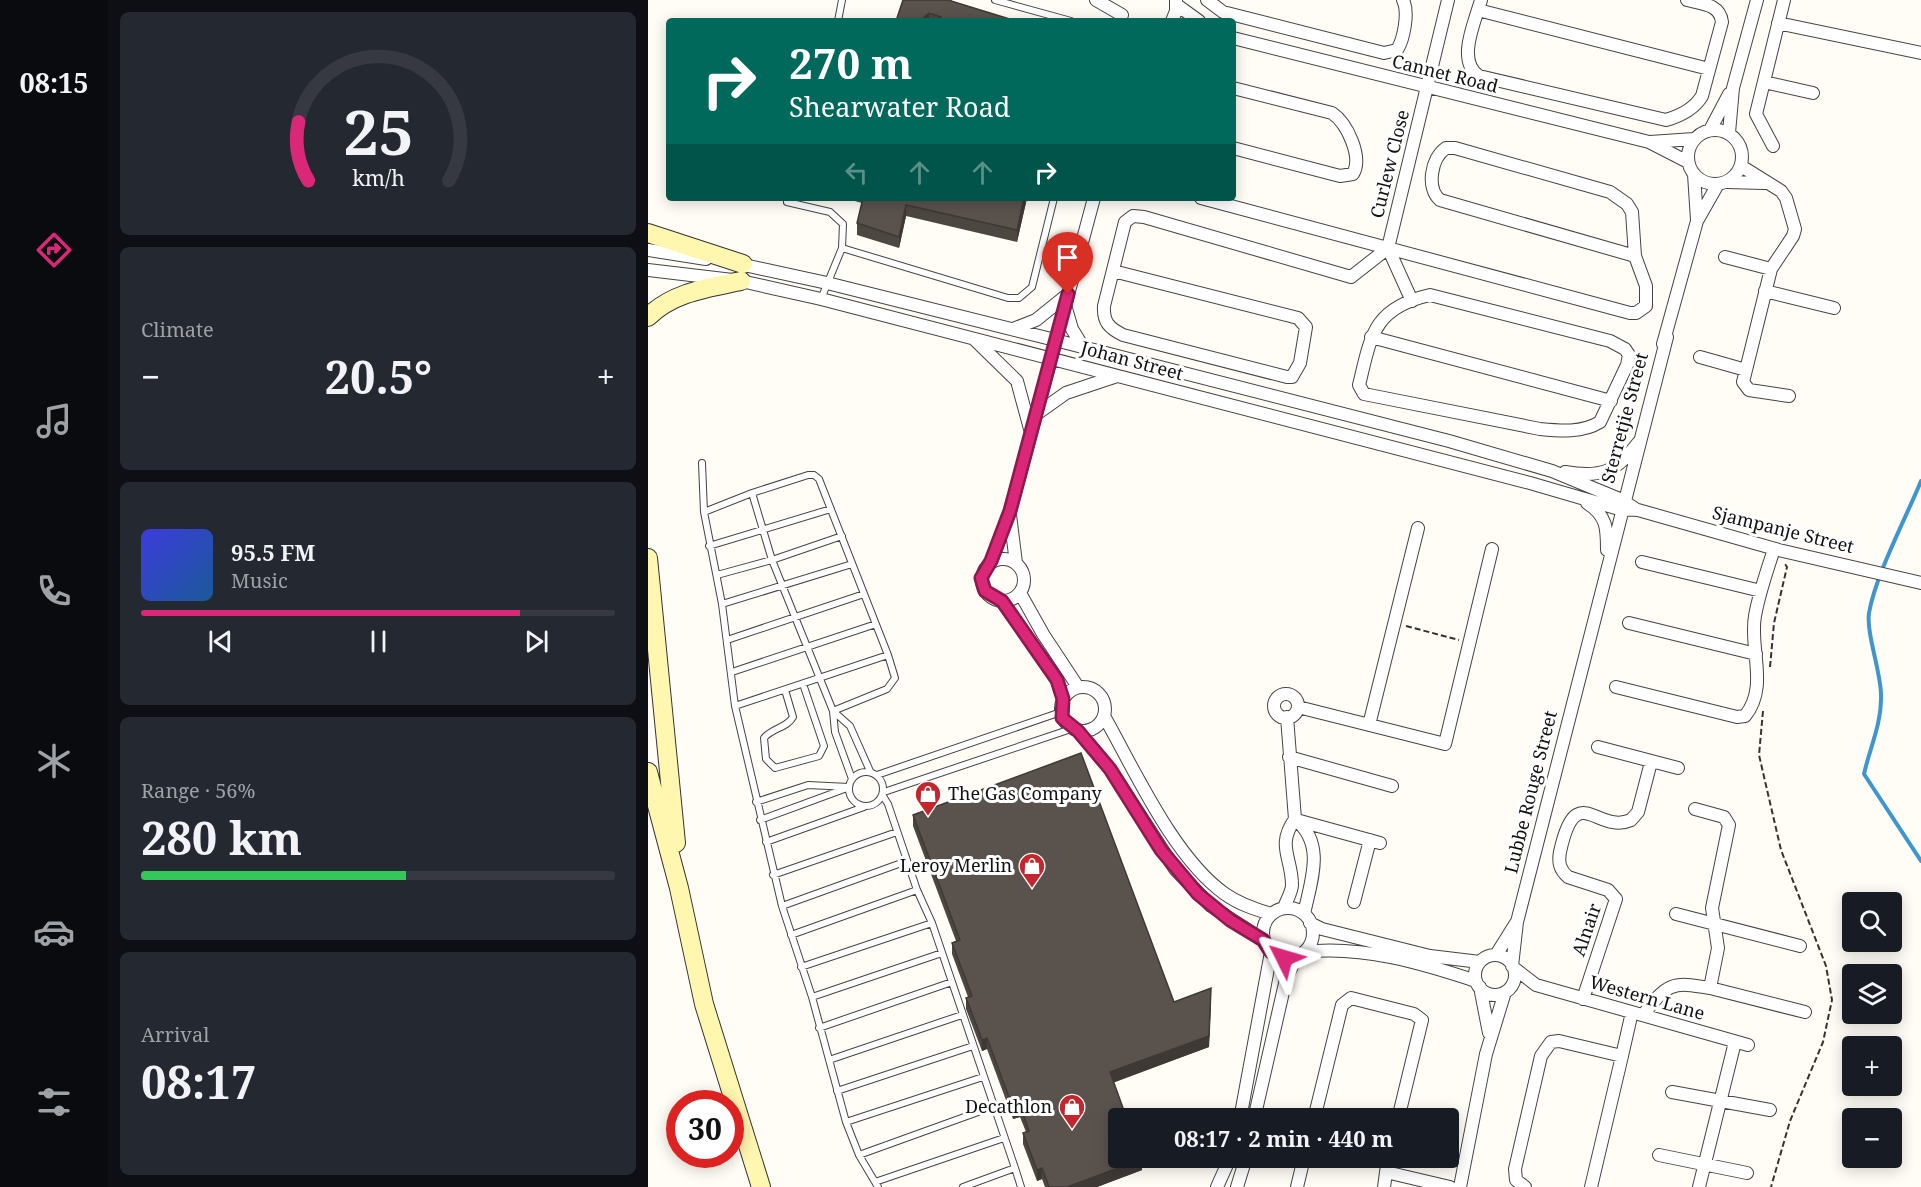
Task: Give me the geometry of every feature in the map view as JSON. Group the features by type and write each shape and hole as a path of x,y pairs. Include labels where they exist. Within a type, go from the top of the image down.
{"main road":[{"path":"648,233 742,273"},
{"path":"648,317 671,300 742,273"},
{"path":"648,558 679,888"},
{"path":"648,772 679,888 704,1004 761,1187"}],"street":[{"path":"1096,0 1124,18"},
{"path":"1122,0 1124,18"},
{"path":"1208,0 1223,12 1384,53 1397,50 1401,44 1406,10 1403,0"},
{"name":"Curlew Close","path":"1388,248 1448,0"},
{"path":"1687,0 1713,6 1721,16 1709,69 1699,102 1678,117 1666,120 1479,76 1468,64 1467,54 1480,5 1709,69"},
{"path":"1729,133 1733,88 1757,0"},
{"path":"1773,146 1756,114 1784,0"},
{"path":"1173,18 1177,2 1196,18"},
{"path":"1778,23 1921,53"},
{"name":"Cannet Road","path":"1236,39 1649,142 1688,162"},
{"path":"1764,82 1813,93"},
{"path":"1733,88 1710,130 1694,139 1690,147 1688,162 1694,174 1701,180 1722,183 1764,183"},
{"path":"1236,89 1332,113 1339,117 1345,124 1357,160 1357,168 1353,174 1340,176 1236,149"},
{"path":"1710,130 1729,133 1740,146 1743,154 1741,166 1734,177 1722,183"},
{"name":"Cannet Road","path":"1649,142 1694,139"},
{"path":"1212,201 1636,313 1646,306 1648,298 1635,256 1632,212 1620,197 1610,192 1455,148 1446,148 1437,158 1431,184 1432,191 1440,200 1635,256"},
{"path":"1741,166 1764,183 1776,188 1786,198 1795,229 1793,236 1771,269 1743,382 1749,390 1790,396"},
{"name":"Sterretjie Street","path":"1622,505 1697,221 1694,174"},
{"name":"Sterretjie Street","path":"1697,221 1722,183"},
{"path":"1020,593 1009,600 1002,601 989,596 982,585 983,572 991,561 1010,511 1093,201"},
{"path":"1113,271 1298,318 1306,327 1297,371 1287,377 1114,331 1103,317 1121,230 1125,222 1133,216 1351,277 1388,248"},
{"path":"1388,248 1412,301"},
{"name":"Johan Street","path":"648,250 742,273 821,299 1622,505"},
{"path":"1725,257 1771,269"},
{"name":"Johan Street","path":"648,270 742,273 827,283 1083,346 1540,467 1574,473 1603,473 1616,467 1638,442"},
{"path":"1765,291 1834,308"},
{"path":"1436,296 1618,344 1629,355 1600,422 1592,426 1564,431 1372,398 1364,394 1359,385 1371,337 1382,319 1412,301 1436,296"},
{"path":"1013,329 1036,320 1066,299"},
{"path":"1066,299 1072,329 1083,346"},
{"path":"1371,337 1611,401"},
{"name":"Sterretjie Street","path":"1622,505 1667,337"},
{"path":"973,338 1017,381 1030,431"},
{"path":"1700,357 1746,370"},
{"path":"1035,415 1066,393 1118,376"},
{"name":"Johan Street","path":"1540,467 1622,505"},
{"name":"Johan Street","path":"1569,493 1601,514 1607,530 1607,550"},
{"name":"Sjampanje Street","path":"1622,505 1776,549 1921,583"},
{"name":"Lubbe Rouge Street","path":"1581,671 1580,658 1607,550 1622,505"},
{"name":"Lubbe Rouge Street","path":"1513,967 1517,922 1622,505"},
{"path":"1010,511 1016,563 1024,574 1020,593 1043,634 1078,687"},
{"path":"1369,725 1418,528"},
{"path":"1298,707 1445,744 1491,549"},
{"path":"1616,687 1742,717 1748,711 1755,692 1755,617 1761,591 1776,549"},
{"path":"991,561 1004,558 1016,563"},
{"path":"1642,562 1761,591"},
{"path":"1002,601 1057,680 1063,699 1061,712 1074,730 1110,769 1175,868 1211,906 1263,940 1271,952 1284,958 1329,949 1360,951 1478,984 1491,994 1507,990"},
{"path":"1629,623 1756,654"},
{"path":"1063,699 1078,687 1092,688 1102,697 1104,716 1186,855 1223,894 1242,905 1271,914"},
{"path":"1286,694 1293,696 1298,707 1294,714 1287,717 1280,716 1275,710 1274,703 1278,696 1286,694"},
{"path":"1074,730 1097,727 1104,716"},
{"path":"1263,940 1263,926 1271,914 1284,908 1292,887 1285,839 1286,832 1295,819 1287,717"},
{"path":"1598,747 1678,768"},
{"path":"1289,757 1392,786"},
{"name":"Alnair","path":"1583,999 1616,899 1608,890 1568,877 1559,867 1559,855 1568,823 1572,818 1582,814 1622,823 1631,820 1638,812 1651,762"},
{"path":"1695,809 1724,817 1730,825 1712,908 1718,948 1710,988"},
{"path":"1295,819 1375,841 1354,902"},
{"path":"1257,1108 1286,979 1312,940 1307,918 1314,852 1308,830 1295,819"},
{"path":"1284,908 1307,918 1322,929 1430,956 1480,962 1496,955 1505,958 1513,967 1514,982 1507,990 1490,1037 1460,1187"},
{"path":"1676,914 1800,946"},
{"name":"Lubbe Rouge Street","path":"1496,955 1517,922"},
{"path":"1242,1108 1271,952"},
{"path":"1480,962 1476,968 1478,984 1490,1037"},
{"name":"Western Lane","path":"1513,967 1536,986"},
{"path":"1591,1187 1622,1056 1637,1014 1661,992 1689,984 1805,1012"},
{"name":"Western Lane","path":"1507,990 1536,986 1748,1045"},
{"path":"1317,1108 1342,1005 1351,998 1414,1014 1422,1020 1401,1108"},
{"path":"1525,1187 1516,1180 1515,1169 1545,1049 1551,1042 1559,1041 1622,1056"},
{"path":"1699,1187 1718,1102 1735,1042"},
{"path":"1671,1092 1770,1110"},
{"path":"1659,1155 1747,1173"},
{"path":"1217,1187 1226,1168"},
{"path":"1237,1187 1243,1168"},
{"path":"1297,1187 1302,1168"},
{"path":"1384,1187 1387,1168"},
{"path":"1386,1172 1450,1187"}],"lane":[{"path":"838,18 842,0"},
{"path":"995,0 1060,18"},
{"path":"842,248 1008,298 1019,298 1032,287 1053,201"},
{"path":"787,202 818,208 837,217 845,231 842,248 821,299"},
{"path":"702,463 704,512 709,546 722,604 735,706 760,820 782,906 812,997 846,1122 859,1155 876,1184 1004,1138"},
{"path":"704,512 752,493 814,475 819,479 895,678 892,685 832,711"},
{"path":"752,493 772,560 832,711 835,732 852,779 849,787 850,796 864,807"},
{"path":"709,546 831,509"},
{"path":"717,575 772,560 842,536"},
{"path":"722,604 852,564"},
{"path":"727,640 864,594"},
{"path":"732,672 876,624"},
{"path":"735,706 888,655"},
{"path":"785,690 793,717 787,725 770,732 764,738 766,759 775,768 819,756 823,752 824,746 803,684"},
{"path":"832,711 850,726 870,771 882,783 883,794 917,890 932,923 992,1107 1021,1187"},
{"path":"877,776 1061,712"},
{"path":"766,842 873,805 883,794 1074,730"},
{"path":"852,779 870,771"},
{"path":"756,802 808,785 849,787"},
{"path":"760,820 849,787"},
{"path":"773,875 897,832"},
{"path":"782,906 907,861"},
{"path":"791,935 917,890"},
{"path":"801,967 932,923"},
{"path":"812,997 942,953"},
{"path":"819,1028 952,982"},
{"path":"829,1060 962,1015"},
{"path":"837,1091 973,1046"},
{"path":"846,1122 982,1077"},
{"path":"859,1155 992,1107"},
{"path":"963,1187 1015,1168"}],"path":[{"path":"1770,670 1774,623 1787,567 1776,549"},
{"path":"1394,623 1469,642"},
{"path":"1765,705 1760,728 1760,755 1779,839 1826,966 1832,1000 1823,1042 1790,1121 1771,1187"}],"building":[{"path":"903,0 951,0 1006,18 940,18 929,13 923,18 897,18"},
{"path":"862,201 1023,201 1017,230 906,205 899,237 857,223"},
{"name":"Leroy Merlin","path":"1081,753 1174,1002 1211,988 1209,1036 1110,1072 1123,1108 1108,1108 1108,1168 1118,1168 1067,1187 1049,1187 1042,1168 1037,1170 1023,1133 1029,1131 1020,1105 1013,1108 987,1038 982,1040 966,998 972,996 952,943 960,940 913,815"}],"waterway":[{"path":"1921,481 1884,564 1869,613 1881,705 1878,725 1864,774 1921,861"}],"place":[{"name":"The Gas Company","path":"928,817"},
{"name":"Leroy Merlin","path":"1032,889"},
{"name":"Decathlon","path":"1072,1130"}],"route":[{"path":"1068,294 1010,511 991,561 983,572 982,585 989,596 1002,601 1057,680 1063,699 1062,718 1066,724 1078,731 1110,769 1161,850 1175,868 1211,906 1238,926 1263,940 1271,952 1284,958"}]}
